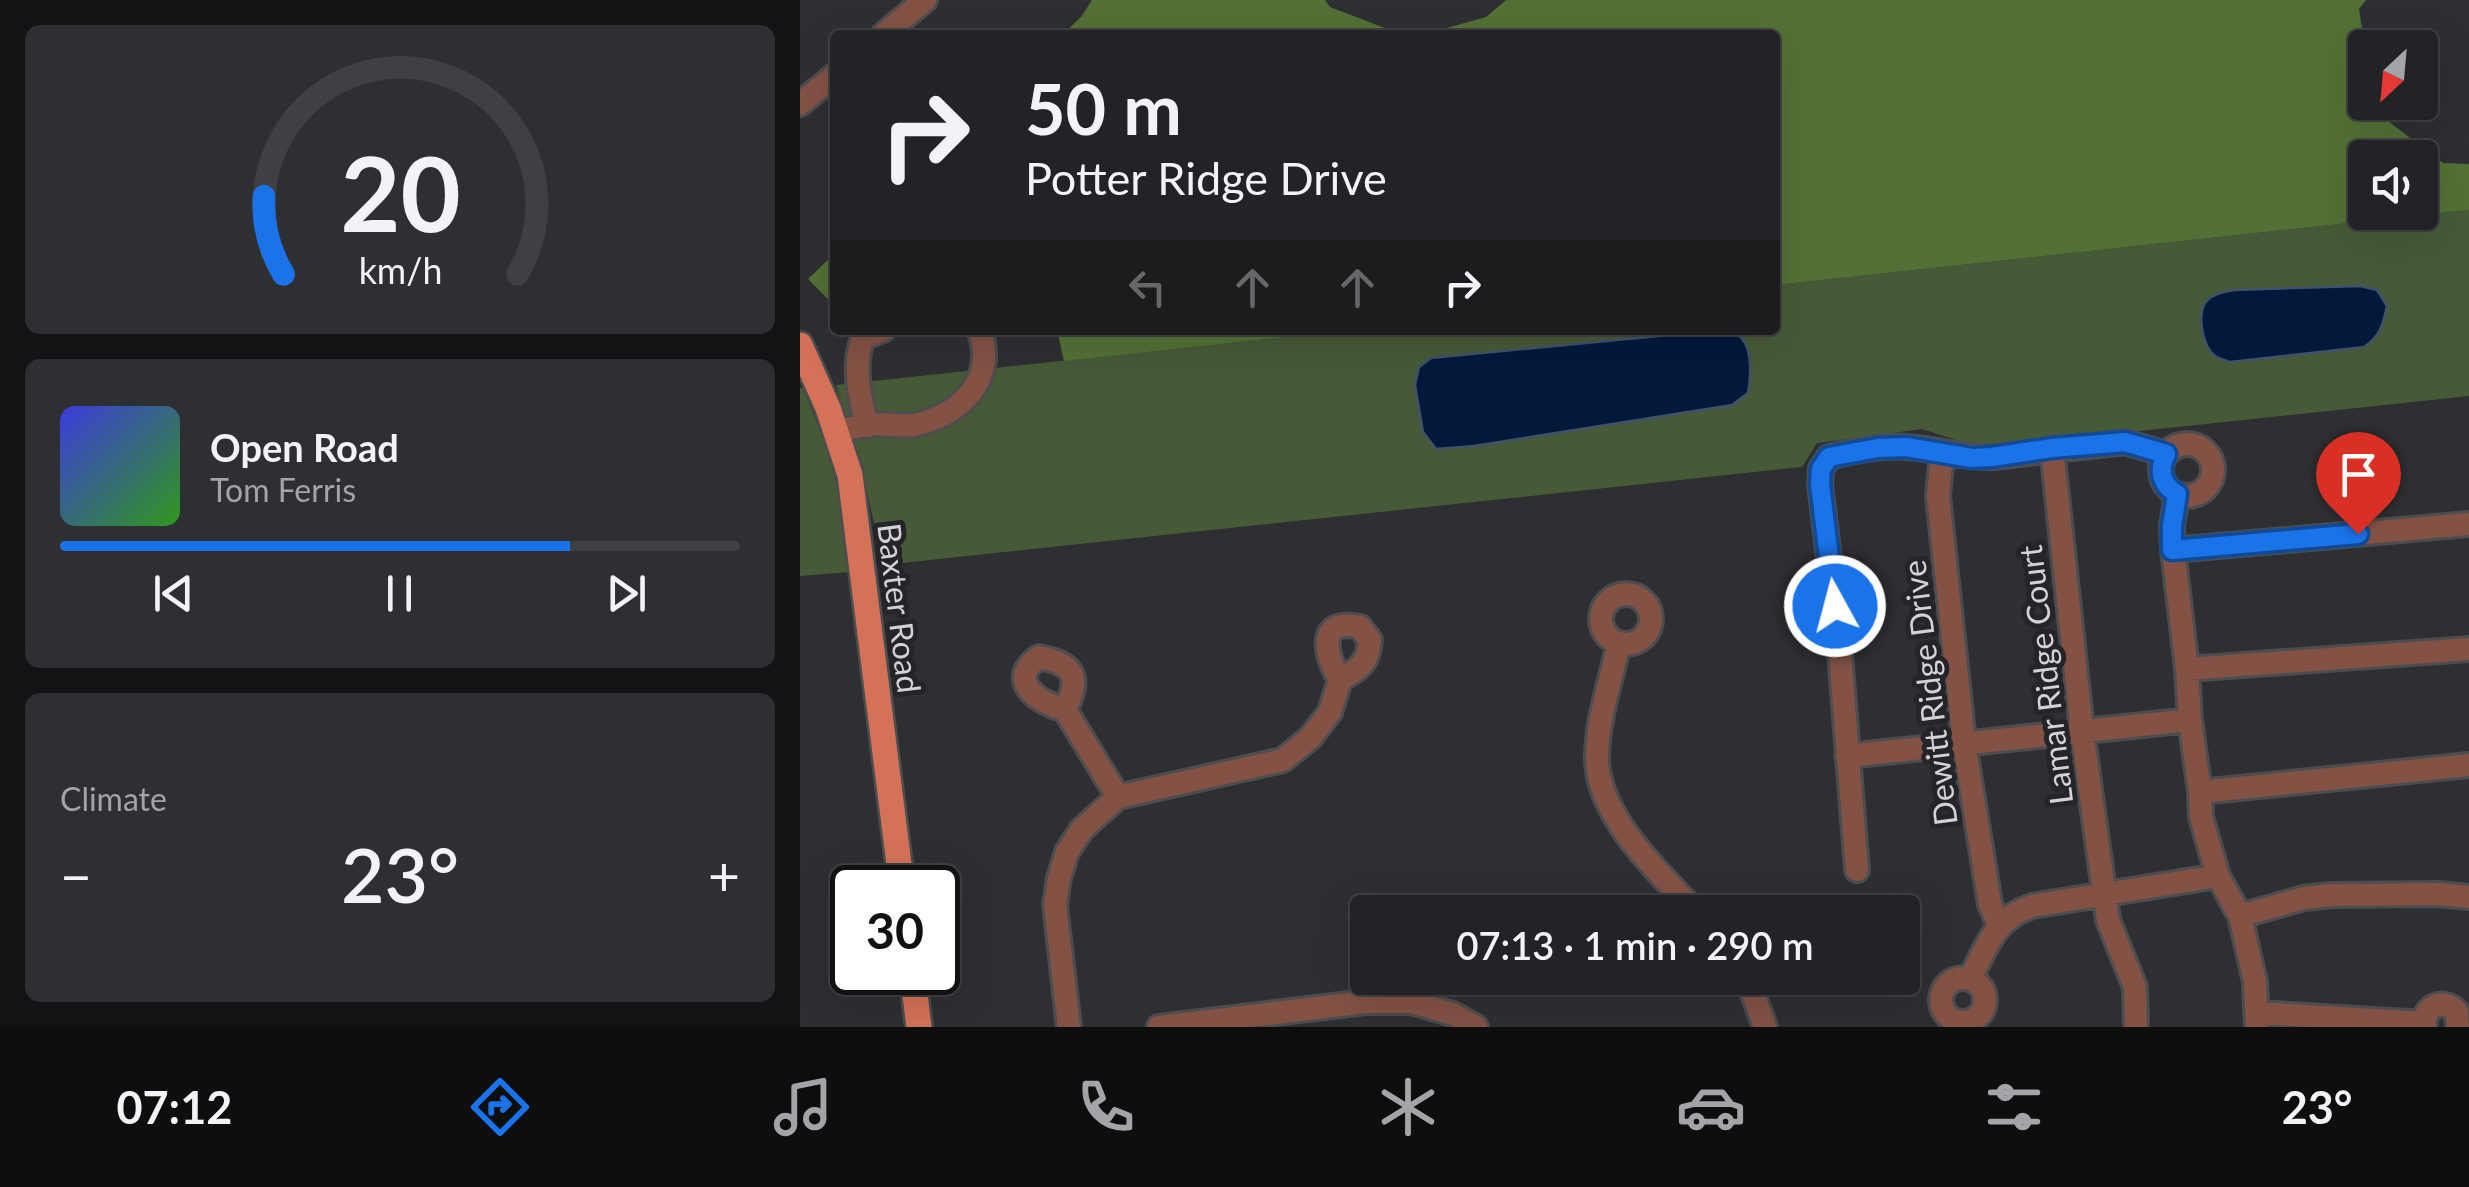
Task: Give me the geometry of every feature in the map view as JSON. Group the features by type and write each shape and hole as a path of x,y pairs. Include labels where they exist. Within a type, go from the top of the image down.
{"main road":[{"name":"Baxter Road","path":"800,345 836,430 850,475 899,865"},
{"path":"915,995 919,1027"}],"street":[{"path":"889,30 925,0"},
{"path":"800,104 830,78"},
{"path":"867,426 857,371 858,351 863,338 870,335"},
{"path":"836,430 919,424 941,416 977,386 986,348 981,335"},
{"path":"1857,870 1840,641 1822,501 1821,469 1829,457 1906,447 1972,458 2125,442 2166,454"},
{"path":"2190,444 2206,451 2213,476 2203,491 2195,495 2170,490 2161,469 2166,454 2172,448 2190,444"},
{"name":"Lamar Ridge Court","path":"2052,448 2104,895 2108,920 2134,986 2136,1027"},
{"name":"Dewitt Ridge Drive","path":"1942,452 1938,496 1964,743 1990,904 1999,925"},
{"path":"2177,494 2172,550 2201,818 2218,876 2240,916 2255,982 2258,1020 2425,1025 2430,1008 2442,1004 2457,1012 2458,1027"},
{"path":"2172,550 2469,524"},
{"path":"1619,643 1596,762 1607,801 1650,862 1680,895"},
{"path":"2187,669 2469,649"},
{"path":"1069,1027 1055,905 1067,852 1082,829 1118,797 1283,760 1311,737 1330,712 1340,680"},
{"path":"1066,710 1118,797"},
{"path":"1847,756 2190,720"},
{"path":"2200,792 2469,765"},
{"path":"1970,979 1999,925 2015,912 2218,876"},
{"path":"2240,916 2304,898 2439,894 2469,898"},
{"path":"1754,995 1765,1027"},
{"path":"1160,1027 1366,1002 1411,1002 1453,1014 1476,1027"}],"green space":[{"path":"1092,0 1325,0 1330,7 1390,30 1067,30"},
{"path":"1506,0 2366,0 2359,9 2362,30 2348,30 2348,120 2387,120 2413,140 2348,140 2348,223 1780,284 1780,30 1440,30 1486,17"},
{"path":"2438,159 2443,163 2469,164 2469,210 2438,213"},
{"path":"2469,210 2469,396 1975,446 1922,429 1817,443 1802,467 883,565 863,473 836,385 1305,335 1669,335 1431,358 1436,449 1732,405 1740,335 1780,335 1780,284 2348,223 2348,230 2438,230 2438,213","holes":["2360,286 2377,290 2364,347 2230,362 2217,358 2234,290"]},
{"path":"830,258 830,301 808,279"},
{"path":"1058,335 1306,335 1064,361"},
{"path":"800,388 823,438 840,495 850,572 800,576"}],"water":[{"path":"2360,286 2377,290 2387,306 2380,330 2364,347 2230,362 2215,356 2204,339 2203,309 2218,294 2234,290"},
{"path":"1669,335 1738,335 1748,352 1750,373 1748,393 1732,405 1436,449 1423,432 1415,385 1419,367 1431,358"}],"route":[{"path":"1835,606 1821,469 1829,457 1878,448 1906,447 1972,458 2136,443 2166,454 2162,477 2177,494 2172,550 2358,534"}]}
